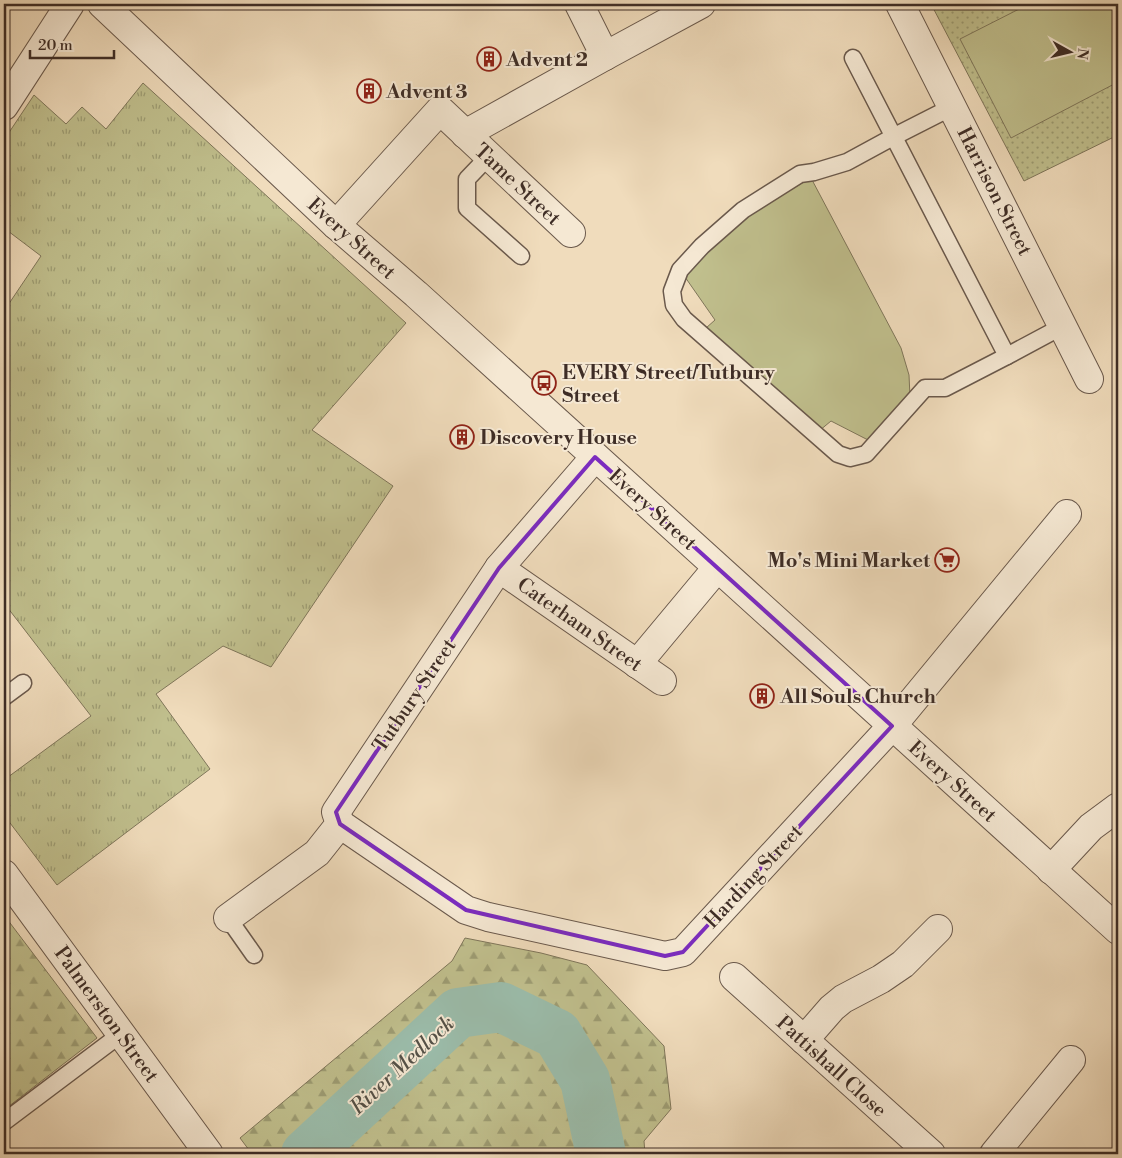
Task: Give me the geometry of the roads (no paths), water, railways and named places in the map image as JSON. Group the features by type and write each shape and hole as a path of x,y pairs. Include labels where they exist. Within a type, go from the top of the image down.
{"street":[{"path":"4,106 70,4"},
{"name":"Every Street","path":"102,4 336,225 416,294 1118,930"},
{"path":"579,4 605,56"},
{"path":"465,134 701,4"},
{"name":"Harrison Street","path":"900,4 1090,379"},
{"name":"Tame Street","path":"336,225 440,110 572,233"},
{"name":"Tutbury Street","path":"340,824 336,812 499,568 595,457"},
{"name":"Harding Street","path":"340,824 466,910 488,917 665,956 683,952 892,726 1067,514"},
{"name":"Caterham Street","path":"499,568 662,681"},
{"path":"638,664 717,568"},
{"path":"1051,870 1090,827 1118,807"},
{"path":"228,918 317,853 340,824"},
{"name":"Palmerston Street","path":"4,874 208,1153"},
{"path":"804,1040 832,1008 843,999 904,964 938,929"},
{"name":"Pattishall Close","path":"734,977 931,1154"},
{"path":"994,1154 1072,1060"}],"lane":[{"path":"853,58 1007,356"},
{"path":"952,107 893,136 847,162 814,172 800,174 743,210 702,246 680,270 672,292 674,305 684,319 838,454 850,458 866,454 925,388 945,388 1063,326"},
{"path":"488,156 467,179 468,208 520,256"},
{"path":"4,697 23,683"},
{"path":"228,918 254,955"},
{"path":"4,1122 121,1034"}],"waterway":[{"name":"River Medlock","path":"306,1154 458,1013 501,1007 557,1034 585,1080 601,1154"}],"place":[{"name":"Advent 2","path":"489,59"},
{"name":"Advent 3","path":"369,91"},
{"name":"EVERY Street/Tutbury Street","path":"544,383"},
{"name":"Discovery House","path":"462,437"},
{"name":"Mo's Mini Market","path":"947,560"},
{"name":"All Souls Church","path":"762,696"}]}
